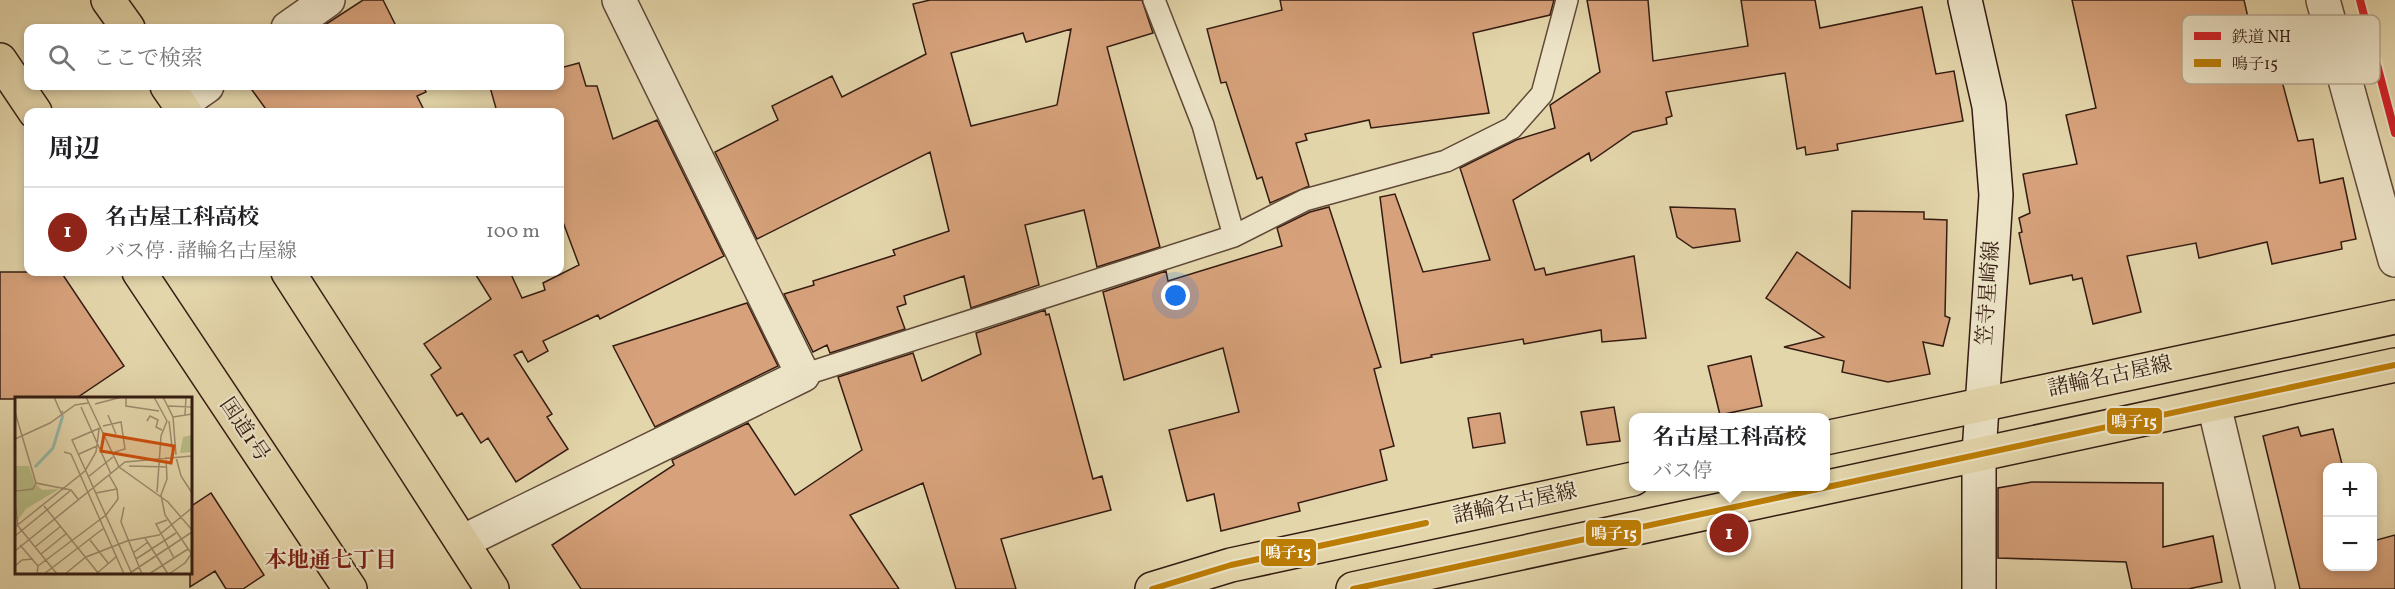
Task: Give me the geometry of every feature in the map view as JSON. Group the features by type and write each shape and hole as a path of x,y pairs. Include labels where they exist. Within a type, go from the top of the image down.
{"main road":[{"path":"108,0 125,24"},
{"path":"0,60 32,108"},
{"name":"国道1号","path":"142,276 350,589"},
{"path":"291,276 492,589"},
{"name":"諸輪名古屋線","path":"1830,437 2395,317"},
{"path":"1830,485 2214,405 2395,364"},
{"name":"諸輪名古屋線","path":"1152,589 1231,564 1629,480"},
{"path":"1353,589 1804,491"}],"street":[{"path":"294,24 328,0"},
{"path":"462,542 803,375 620,0"},
{"name":"笠寺星崎線","path":"1965,0 1989,106 1996,195 1979,453 1979,589"},
{"path":"2323,0 2327,15"},
{"path":"2346,84 2395,260"},
{"path":"177,101 199,90"},
{"path":"2214,405 2259,589"}],"lane":[{"path":"1154,0 1203,125 1234,236"},
{"path":"803,375 1234,236 1305,200 1446,161 1512,128 1542,94 1567,0"}],"building":[{"path":"363,0 383,0 395,24 326,24"},
{"path":"930,0 1142,0 1153,33 1107,47 1160,247 1097,267 1084,210 1025,225 1039,285 971,308 964,276 904,296 906,304 897,307 905,329 830,353 827,345 813,352 784,294 814,285 813,281 895,255 893,250 949,231 930,152 757,239 715,152 778,120 772,106 832,76 842,97 926,54 913,4","holes":["1071,29 1057,105 971,126 951,53 1023,33 1026,42"]},
{"path":"1280,0 1554,0 1550,15 1473,33 1489,113 1371,128 1369,120 1305,134 1307,140 1296,143 1309,186 1270,203 1262,177 1257,179 1226,82 1221,83 1207,29 1282,10"},
{"path":"1587,0 1648,0 1653,61 1748,46 1741,0 1815,0 1820,28 1922,7 1936,74 1954,71 1963,121 1837,144 1838,150 1806,155 1805,147 1797,149 1785,73 1666,92 1672,116 1666,118 1667,124 1633,132 1591,161 1589,153 1513,200 1535,270 1544,268 1546,275 1634,256 1646,338 1602,342 1601,330 1524,344 1523,339 1431,355 1432,357 1401,363 1380,197 1395,194 1423,272 1490,260 1460,168 1516,140 1555,128 1550,105 1600,72"},
{"path":"2072,0 2244,0 2247,15 2182,15 2182,84 2283,84 2298,141 2313,139 2320,183 2343,178 2356,239 2341,242 2342,249 2272,264 2267,242 2199,258 2196,243 2127,256 2141,312 2093,324 2082,278 2073,280 2072,275 2030,284 2019,233 2022,232 2019,218 2030,213 2023,174 2077,164 2066,115 2096,108"},
{"path":"579,63 586,86 597,86 613,139 657,120 724,256 600,319 598,315 543,341 548,351 528,362 522,351 514,355 552,414 547,417 568,449 516,482 488,438 481,443 462,413 457,416 431,375 441,368 424,344 491,299 477,276 512,276 522,298 545,290 543,283 557,276 564,276 564,272 579,265 564,225 564,108 496,108 491,90 564,90 564,67"},
{"path":"252,90 425,90 426,92 417,96 423,108 265,108"},
{"path":"1329,207 1381,367 1374,369 1394,446 1380,450 1387,480 1298,503 1300,511 1221,531 1214,494 1187,501 1169,430 1239,412 1223,348 1124,380 1103,292 1166,271 1168,281 1282,246 1277,228 1310,212"},
{"path":"1670,207 1735,209 1740,241 1693,248 1677,237"},
{"path":"1852,211 1924,212 1924,219 1947,220 1945,316 1950,318 1943,346 1923,342 1930,374 1888,382 1842,372 1844,361 1784,347 1824,337 1766,298 1797,252 1850,288"},
{"path":"0,272 24,272 24,276 64,276 124,366 78,397 0,399"},
{"path":"747,303 778,366 655,427 613,346"},
{"path":"1045,310 1046,315 1049,314 1093,479 1102,476 1111,510 1001,539 1016,589 956,589 923,483 850,515 899,589 581,589 552,545 674,465 672,460 748,423 795,495 862,450 838,377 913,353 922,381 981,354 976,333"},
{"path":"1751,356 1762,406 1720,413 1708,366"},
{"path":"1614,407 1620,441 1587,445 1581,412"},
{"path":"1500,413 1505,443 1473,448 1468,418"},
{"path":"2298,427 2301,436 2333,429 2342,463 2323,463 2323,571 2377,571 2377,540 2395,535 2395,589 2300,589 2263,436"},
{"path":"2032,482 2163,483 2163,547 2213,536 2222,582 2188,589 2132,589 2126,562 1998,558 1998,488"},
{"path":"211,493 264,575 243,589 226,589 215,571 190,587 192,506"}],"rail line":[{"name":"NH","path":"2360,0 2364,15"},
{"name":"NH","path":"2380,76 2395,133"}],"transit line":[{"name":"鳴子15","path":"1830,486 2395,365"},
{"name":"鳴子15","path":"1353,589 1809,491"},
{"name":"鳴子15","path":"1152,589 1231,565 1426,523"}],"place":[{"name":"名古屋工科高校","path":"1729,533"}],"district":[{"name":"本地通七丁目","path":"331,561"}]}
